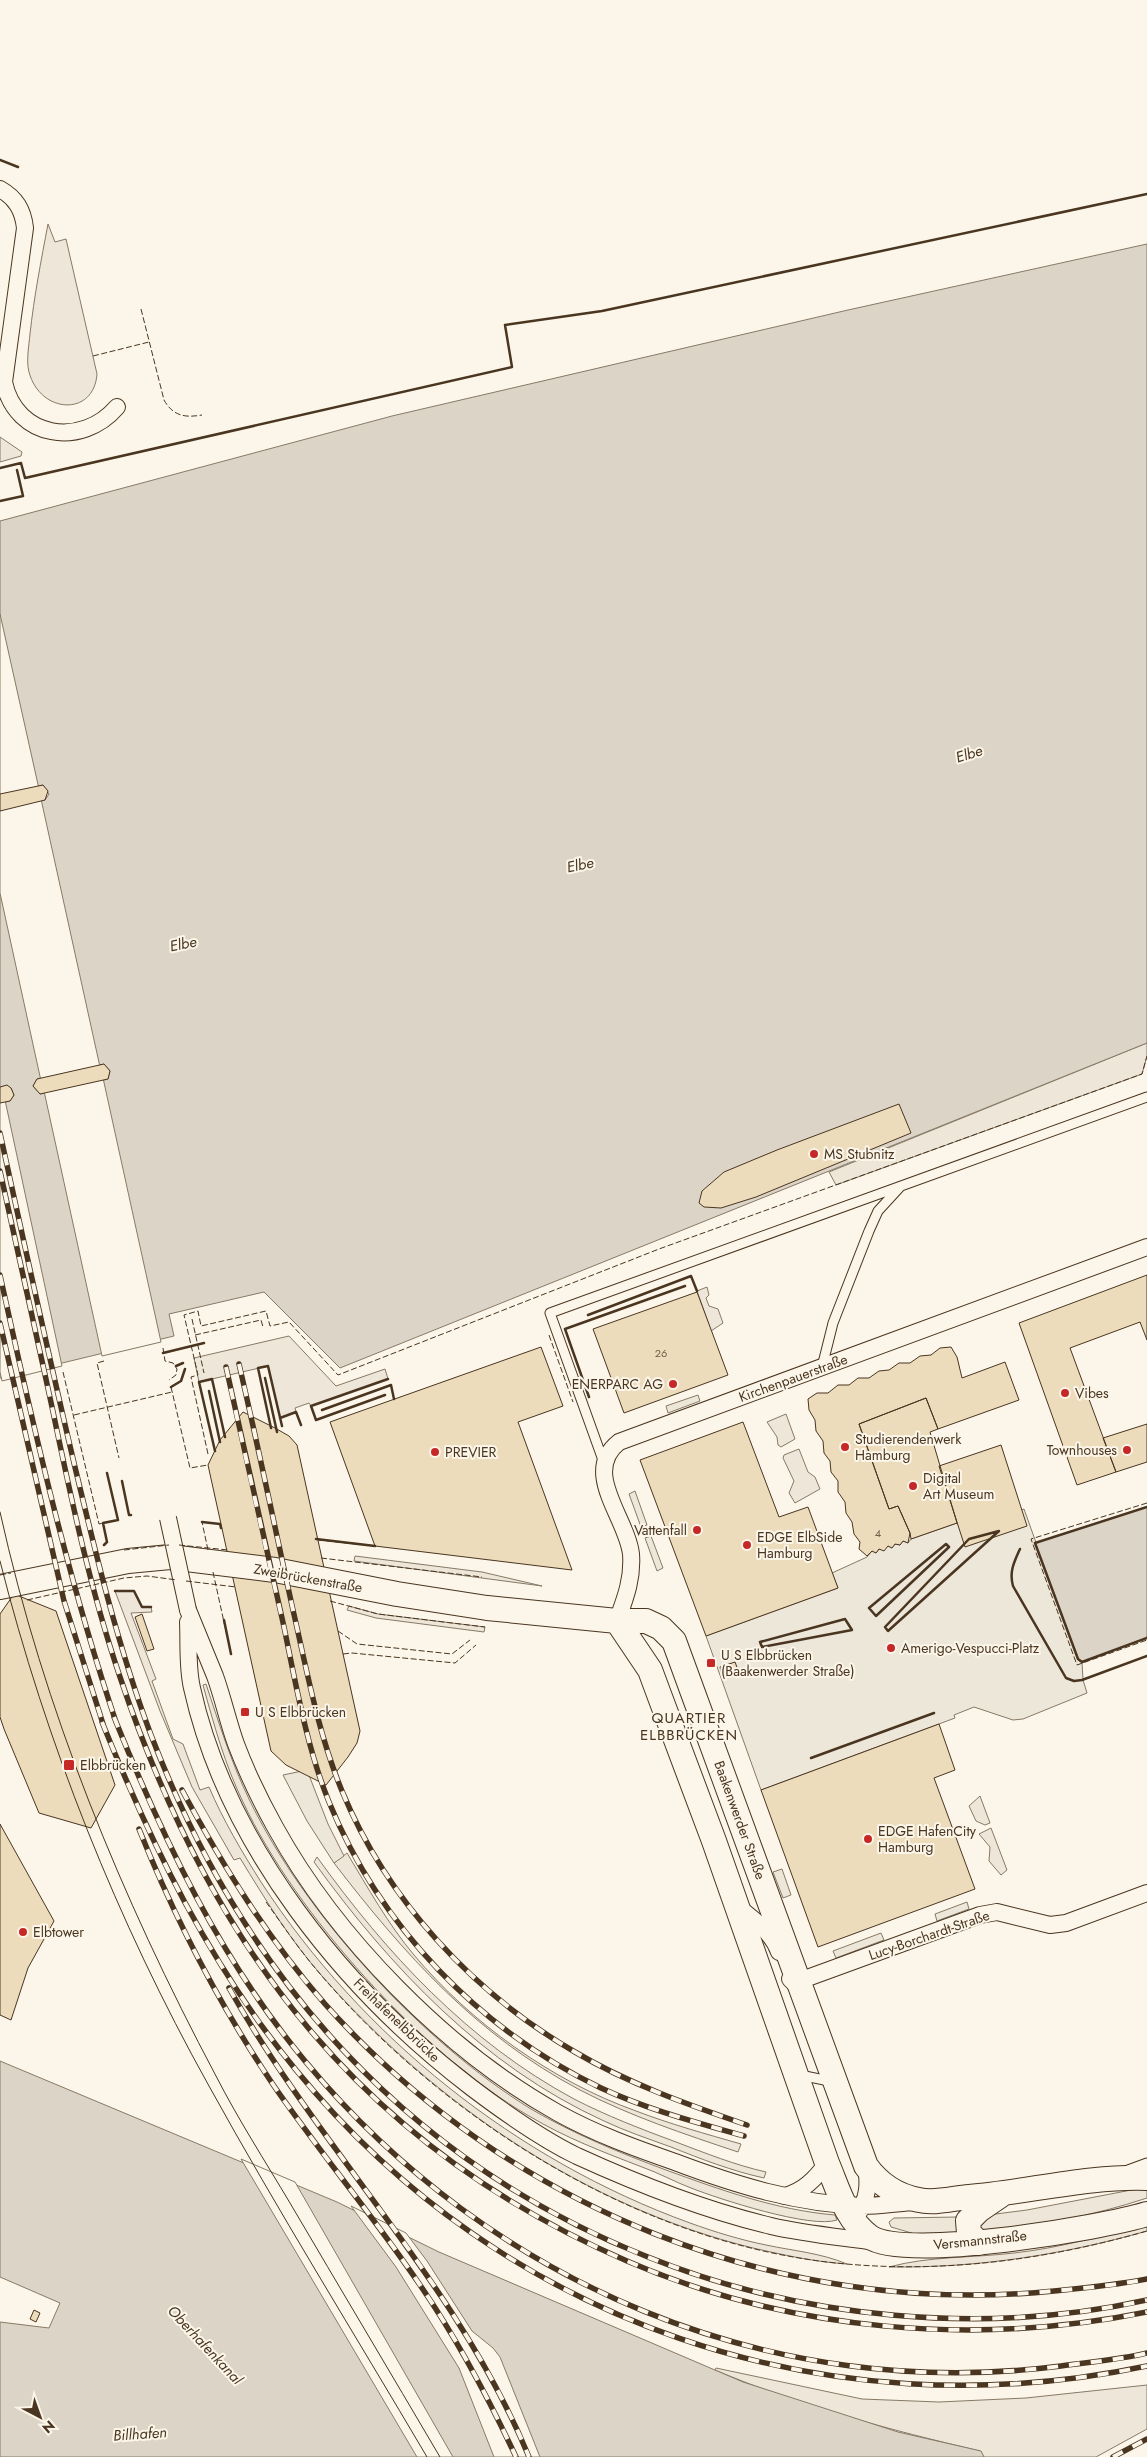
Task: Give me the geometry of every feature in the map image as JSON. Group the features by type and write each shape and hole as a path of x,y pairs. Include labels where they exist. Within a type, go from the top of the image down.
{"main road":[{"name":"Zweibrückenstraße","path":"0,1587 128,1561 170,1558 293,1573 397,1594 478,1606 617,1622"},
{"name":"Baakenwerder Straße","path":"617,1622 646,1621 661,1628 674,1641 866,2166"},
{"path":"617,1622 650,1670 714,1841 827,2163 864,2232 880,2243"},
{"path":"866,2166 879,2182 888,2188 920,2201 1002,2194 1106,2178 1147,2178"},
{"path":"979,2242 969,2233 968,2221 979,2210 1002,2194"},
{"name":"Versmannstraße","path":"880,2243 911,2246 979,2242 1102,2225 1147,2214"}],"street":[{"path":"0,189 8,194 20,208 25,228 4,382 13,406 33,424 45,430 69,433 89,429 107,418 117,407"},
{"name":"Kirchenpauerstraße","path":"604,1462 607,1454 619,1442 1147,1248"},
{"path":"604,1462 604,1477 631,1553 629,1588 617,1622"},
{"name":"Freihafenelbbrücke","path":"168,1518 188,1610 215,1678 235,1742 249,1777 276,1829 314,1888 344,1928 413,2002 457,2042 512,2084 558,2113 608,2138 728,2182 780,2196 853,2210"},
{"name":"Freihafenelbbrücke","path":"188,1610 191,1686 216,1764 233,1804 273,1874 312,1928 364,1990 397,2023 444,2065 496,2106 531,2130 578,2156 720,2212 773,2226 812,2233"},
{"name":"Lucy-Borchardt-Straße","path":"799,1982 980,1915 997,1912 1050,1925 1058,1924 1147,1894"},
{"name":"Baakenwerder Straße","path":"735,1904 759,1924 776,1942 790,1980 794,1983 799,1982"},
{"path":"780,2196 798,2191 814,2180 827,2163"},
{"name":"Baakenwerder Straße","path":"853,2210 869,2184 866,2166"},
{"path":"812,2233 835,2230 853,2210 920,2201"},
{"name":"Versmannstraße","path":"812,2233 880,2243"}],"lane":[{"path":"604,1462 550,1313 1147,1097"},
{"path":"822,1366 833,1323 869,1231 878,1211 902,1185"},
{"path":"795,2074 834,2082"},
{"path":"1106,2178 1147,2163"}],"shaded area":[{"path":"48,224 55,242 66,239 97,374 94,388 87,398 77,403 66,405 44,396 35,386 28,368 34,306"},
{"path":"0,437 22,452 21,456 0,462"},
{"path":"1147,1043 1147,1056 1142,1074 836,1185 829,1172"},
{"path":"707,1287 709,1295 706,1298 709,1306 718,1309 723,1323 711,1331 697,1291"},
{"path":"289,1336 336,1386 385,1369 388,1379 311,1406 309,1403 295,1408 296,1412 280,1418 268,1366 199,1382 194,1358"},
{"path":"698,1395 700,1401 668,1413 666,1406"},
{"path":"786,1414 795,1439 781,1447 778,1445 777,1437 767,1422"},
{"path":"799,1449 808,1472 815,1477 820,1489 795,1503 789,1493 794,1481 783,1458 784,1455"},
{"path":"635,1491 647,1525 641,1527 629,1494"},
{"name":"Amerigo-Vespucci-Platz","path":"1024,1509 1077,1657 1082,1662 1083,1680 1087,1693 1023,1719 1013,1720 974,1707 954,1715 955,1718 761,1790 706,1636 838,1588 832,1573 867,1557 872,1551 876,1553 879,1549 888,1546 892,1548 895,1544 900,1545 903,1541 908,1543 911,1539 957,1523 961,1530"},
{"path":"651,1536 663,1568 657,1571 645,1538"},
{"path":"355,1556 482,1572 542,1586 354,1561"},
{"path":"115,1591 134,1591 142,1607 151,1607 152,1612 131,1613 156,1679 152,1681 173,1739 183,1744 200,1790 209,1787 247,1859 301,1939 346,1992 395,2041 448,2087 504,2128 564,2165 626,2197 718,2233 817,2255 847,2264 788,2256 691,2230 631,2206 573,2178 517,2145 464,2108 414,2067 366,2023 310,1962 268,1904 240,1858 234,1860 192,1787 160,1711"},
{"path":"349,1606 378,1614 485,1627 484,1632 376,1618 347,1610"},
{"path":"206,1684 231,1757 249,1799 272,1843 301,1887 370,1972 408,2012 449,2048 490,2081 531,2109 597,2142 649,2164 728,2192 791,2209 835,2215 837,2220 824,2222 765,2212 691,2188 599,2150 529,2116 488,2089 447,2057 405,2019 366,1978 329,1935 295,1890 266,1845 243,1802 225,1759 203,1685"},
{"path":"307,1770 328,1824 344,1856 334,1863 307,1821 283,1775"},
{"path":"980,1796 990,1823 985,1825 976,1821 969,1806"},
{"path":"991,1828 1007,1870 1001,1875 989,1861 990,1847 979,1834"},
{"path":"347,1853 387,1918 414,1955 436,1980 487,2026 515,2047 574,2084 649,2116 741,2144 738,2152 618,2108 580,2090 542,2068 508,2044 444,1990 360,1897 334,1863"},
{"path":"317,1857 371,1927 401,1961 464,2023 499,2051 535,2076 586,2105 637,2127 709,2154 766,2172 764,2178 717,2164 612,2125 560,2098 518,2072 479,2043 407,1976 343,1901 314,1862"},
{"path":"782,1869 791,1895 783,1898 773,1872"},
{"path":"967,1902 969,1909 937,1921 935,1914"},
{"path":"881,1933 884,1940 836,1958 833,1951"},
{"path":"1147,2187 1147,2198 1065,2220 981,2232 977,2223 988,2215 1027,2210"},
{"path":"958,2217 960,2234 915,2234 891,2227 889,2222 894,2218"},
{"path":"1147,2223 1147,2231 1051,2253 954,2265 889,2267 920,2261 1031,2251 1064,2245"},
{"path":"716,2368 862,2399 939,2402 1026,2398 1147,2385 1147,2429 1096,2457 984,2457 980,2451 879,2426 812,2406 747,2383 715,2370"}],"water":[{"name":"Elbe","path":"1147,244 1147,1043 340,1368 264,1292 169,1314 174,1336 0,1378 0,1103 10,1101 14,1095 11,1088 0,1087 0,811 45,800 49,794 43,785 0,794 0,521 392,416 848,310","holes":["104,1064 110,1071 108,1079 40,1094 33,1086 37,1079"]},
{"path":"1147,1507 1147,1638 1082,1662 1079,1661 1035,1543"},
{"path":"0,2061 337,2202 439,2252 743,2382 898,2432 981,2451 984,2457 0,2457 0,2322 49,2328 60,2303 0,2277"}],"pier":[{"path":"0,614 39,789 0,797"},
{"path":"41,799 100,1067 41,1081 0,893 0,808"},
{"path":"103,1078 161,1342 102,1356 44,1091"},
{"path":"5,1100 62,1366 2,1381 0,1372 0,1101"},
{"path":"241,2159 295,2182 453,2457 417,2457"},
{"path":"351,2206 406,2233 427,2261 472,2331 493,2348 500,2357 540,2457 494,2457 459,2368 396,2267"}],"building":[{"path":"43,785 48,791 45,800 0,811 0,794"},
{"path":"104,1064 110,1071 108,1079 40,1094 33,1086 37,1079"},
{"path":"7,1085 11,1088 14,1095 10,1101 0,1103 0,1087"},
{"name":"MS Stubnitz","path":"899,1104 911,1133 756,1197 721,1208 704,1207 699,1203 702,1191 724,1172"},
{"name":"Vibes","path":"1147,1275 1147,1340 1140,1322 1070,1348 1116,1472 1077,1485 1019,1323"},
{"path":"697,1292 728,1375 624,1413 593,1329"},
{"name":"PREVIER","path":"541,1347 563,1406 518,1422 572,1570 375,1546 330,1422"},
{"name":"Studierendenwerk Hamburg","path":"951,1347 957,1357 962,1378 1005,1362 1019,1400 938,1429 926,1398 859,1424 889,1509 898,1506 910,1533 908,1543 903,1541 900,1545 895,1544 892,1548 888,1546 884,1551 879,1549 876,1553 872,1551 867,1556 859,1549 860,1542 854,1534 852,1522 846,1513 845,1502 838,1492 838,1481 831,1472 830,1461 824,1453 823,1441 816,1431 815,1420 809,1410 808,1399 817,1393 828,1393 838,1385 849,1385 858,1378 869,1378 879,1371 889,1370 899,1363 910,1363 920,1356 931,1355 940,1348"},
{"name":"Digital Art Museum","path":"926,1398 938,1429 930,1432 957,1523 911,1539 898,1506 889,1509 859,1424"},
{"path":"243,1412 289,1436 297,1445 360,1731 357,1743 326,1785 286,1765 271,1751 208,1465 220,1440"},
{"name":"EDGE ElbSide Hamburg","path":"743,1422 779,1517 808,1507 838,1588 706,1636 640,1460"},
{"name":"Townhouses","path":"1147,1424 1147,1462 1116,1472 1103,1438"},
{"path":"1001,1445 1027,1526 965,1547 939,1466"},
{"path":"14,1594 56,1611 115,1785 91,1828 39,1813 0,1717 0,1614"},
{"path":"142,1614 154,1649 147,1651 135,1617"},
{"path":"735,1662 738,1670 722,1675 720,1667"},
{"name":"EDGE HafenCity Hamburg","path":"939,1724 955,1770 934,1778 975,1889 818,1947 761,1790"},
{"name":"Elbtower","path":"0,1824 54,1921 28,1968 11,2020 0,2015"},
{"path":"34,2310 40,2313 36,2322 30,2319"}],"tram line":[{"path":"0,1512 18,1586 63,1730 89,1801 148,1940 233,2108 440,2457"},
{"path":"0,1561 18,1629 62,1764 87,1830 144,1960 175,2024 235,2133 427,2457"}],"railway":[{"path":"0,1133 55,1380 108,1600 128,1668 151,1735 189,1823 233,1905 285,1981 343,2050 409,2113 481,2169 561,2217 648,2257 707,2278 768,2295 831,2307 895,2315 959,2319 1022,2317 1085,2311 1147,2300"},
{"path":"0,1171 90,1577 120,1677 157,1775 200,1866 250,1951 308,2028 374,2097 448,2159 533,2214 627,2261 689,2285 752,2303 817,2317 883,2326 949,2330 1016,2329 1082,2323 1147,2312"},
{"path":"0,1275 38,1444 66,1556 116,1722"},
{"path":"0,1323 64,1601 104,1727"},
{"path":"239,1364 303,1656 326,1747 342,1791 361,1831 383,1869 409,1906 437,1940 468,1972 502,2002 538,2028 575,2052 616,2074 681,2102 747,2125"},
{"path":"226,1367 314,1760 329,1802 350,1848 376,1891 406,1932 439,1970 475,2005 515,2036 557,2064 618,2096 671,2115 744,2136"},
{"path":"114,1717 153,1808 196,1896 220,1940 274,2022 305,2061 379,2140 461,2208 550,2266 644,2311 744,2345 847,2365 953,2373 1061,2366 1147,2353"},
{"path":"102,1722 141,1814 186,1904 236,1989 265,2030 296,2070 379,2158 471,2233 572,2293 680,2338 792,2369 909,2384 1027,2383 1147,2366"},
{"path":"182,1790 230,1874 266,1928 284,1954 325,2004 397,2076 477,2139 564,2192 655,2234 751,2266 851,2286 952,2295 1054,2291 1113,2285 1147,2279"},
{"path":"139,1829 183,1929 235,2025 274,2086 434,2305 471,2369 516,2457"},
{"path":"229,1988 265,2048 427,2275 465,2334 499,2394 529,2457"},
{"path":"1113,2457 1147,2439"}],"fence":[{"path":"141,309 164,400 171,410 180,415 202,415"},
{"path":"93,356 149,342"},
{"path":"208,1454 191,1377 198,1375 184,1315 198,1311 201,1326 266,1311 270,1326 289,1322 338,1375 659,1249 1142,1074 1147,1056"},
{"path":"192,1319 204,1373"},
{"path":"195,1335 261,1320 263,1327"},
{"path":"549,1335 573,1402"},
{"path":"163,1348 165,1361 173,1363 177,1369 176,1375 169,1380"},
{"path":"104,1361 97,1363 119,1458"},
{"path":"63,1372 99,1524 103,1523"},
{"path":"171,1387 190,1468 208,1465"},
{"path":"74,1415 172,1392"},
{"path":"1147,1503 1031,1539 1077,1665 1147,1640"},
{"path":"208,1550 202,1522 220,1524"},
{"path":"318,1540 375,1546"},
{"path":"124,1550 169,1545"},
{"path":"179,1545 228,1550"},
{"path":"321,1558 482,1577"},
{"path":"213,1572 231,1654"},
{"path":"0,1575 11,1573"},
{"path":"27,1600 124,1578 147,1576 177,1580"},
{"path":"186,1581 236,1587"},
{"path":"330,1601 378,1614 485,1627"},
{"path":"338,1631 357,1644 452,1654 470,1640"},
{"path":"343,1654 352,1653 455,1663 476,1645"},
{"path":"266,1902 321,1975 371,2029 427,2079 488,2125 553,2167 621,2202 691,2230 763,2251 836,2263 915,2267 993,2262 1032,2257 1071,2250 1147,2231"}],"wall":[{"path":"0,160 18,167"},
{"path":"0,468 21,463 25,478 512,367 505,325 602,311 1147,194"},
{"path":"0,501 23,496 17,470"},
{"path":"588,1315 691,1276 697,1291"},
{"path":"589,1397 565,1329 685,1286"},
{"path":"163,1353 204,1343"},
{"path":"176,1366 183,1363"},
{"path":"271,1428 258,1368 268,1366 282,1426"},
{"path":"171,1387 181,1381 185,1369"},
{"path":"265,1378 277,1432"},
{"path":"215,1451 199,1382 212,1379 225,1437"},
{"path":"385,1395 316,1420 311,1406 388,1379"},
{"path":"322,1410 391,1385 394,1399"},
{"path":"209,1391 220,1442"},
{"path":"280,1418 296,1412 301,1425"},
{"path":"104,1545 107,1542 103,1523 118,1520 107,1473"},
{"path":"122,1481 129,1515 131,1515"},
{"path":"1147,1507 1035,1543 1078,1659 1082,1662 1147,1638"},
{"path":"202,1522 220,1524 221,1528"},
{"path":"999,1531 888,1631 885,1627 969,1539 999,1531"},
{"path":"316,1539 375,1546"},
{"path":"946,1544 949,1547 876,1616 869,1608 946,1544"},
{"path":"1020,1549 1012,1572 1013,1586 1066,1678 1074,1681 1082,1680 1147,1656"},
{"path":"115,1591 134,1591 142,1607 151,1607"},
{"path":"845,1619 852,1630 762,1647 760,1642 845,1619"},
{"path":"224,1620 231,1654"},
{"path":"811,1758 934,1713"}],"place":[{"name":"MS Stubnitz","path":"814,1154"},
{"name":"ENERPARC AG","path":"673,1384"},
{"name":"Vibes","path":"1065,1393"},
{"name":"Studierendenwerk Hamburg","path":"845,1447"},
{"name":"Townhouses","path":"1127,1450"},
{"name":"PREVIER","path":"435,1452"},
{"name":"Digital Art Museum","path":"913,1486"},
{"name":"Vattenfall","path":"697,1530"},
{"name":"EDGE ElbSide Hamburg","path":"747,1545"},
{"name":"Amerigo-Vespucci-Platz","path":"891,1648"},
{"name":"U S Elbbrücken (Baakenwerder Straße)","path":"711,1663"},
{"name":"U S Elbbrücken","path":"245,1712"},
{"name":"Elbbrücken","path":"69,1765"},
{"name":"EDGE HafenCity Hamburg","path":"868,1839"},
{"name":"Elbtower","path":"23,1932"}],"district":[{"name":"QUARTIER ELBBRÜCKEN","path":"689,1726"}],"water label":[{"name":"Oberhafenkanal","path":"205,2345"},
{"name":"Billhafen","path":"140,2434"}]}
